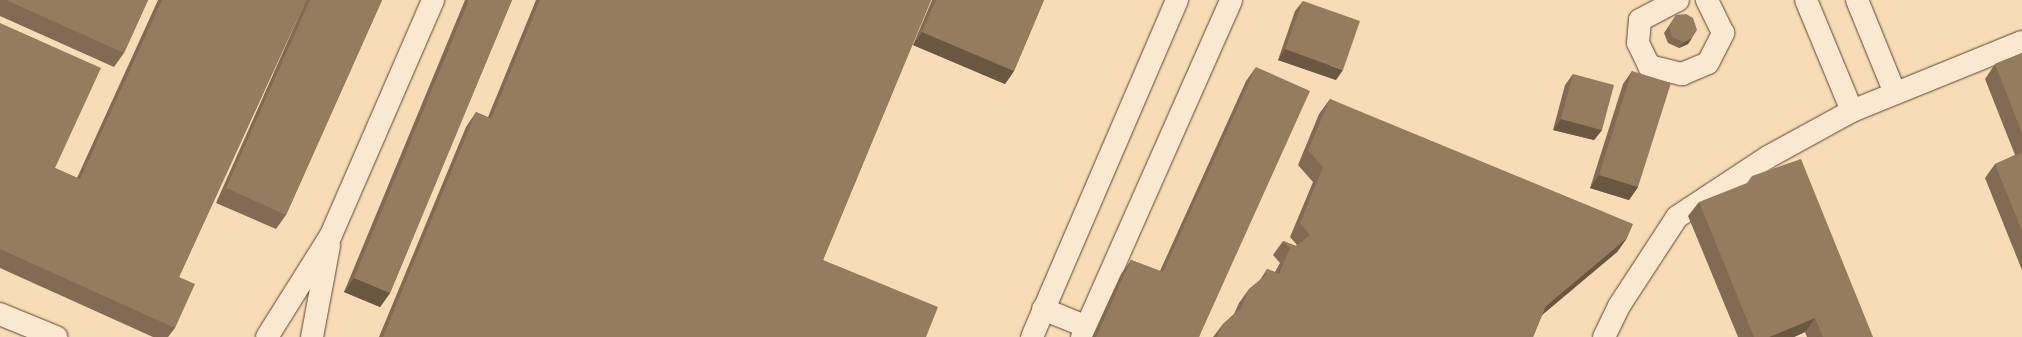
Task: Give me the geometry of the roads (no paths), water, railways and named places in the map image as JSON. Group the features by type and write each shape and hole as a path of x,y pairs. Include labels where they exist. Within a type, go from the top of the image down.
{"street":[{"path":"267,337 332,235 433,0"},
{"path":"1032,337 1177,0"},
{"path":"1044,310 1084,332 1231,0"},
{"path":"1678,0 1640,20 1638,43 1649,66 1682,74 1708,63 1723,33 1706,0"},
{"path":"1806,0 1852,111"},
{"path":"1857,0 1895,93"},
{"path":"1604,337 1619,306 1678,217 1768,157 1852,111 2022,42"},
{"path":"312,337 332,235"},
{"path":"0,314 56,337"}]}
